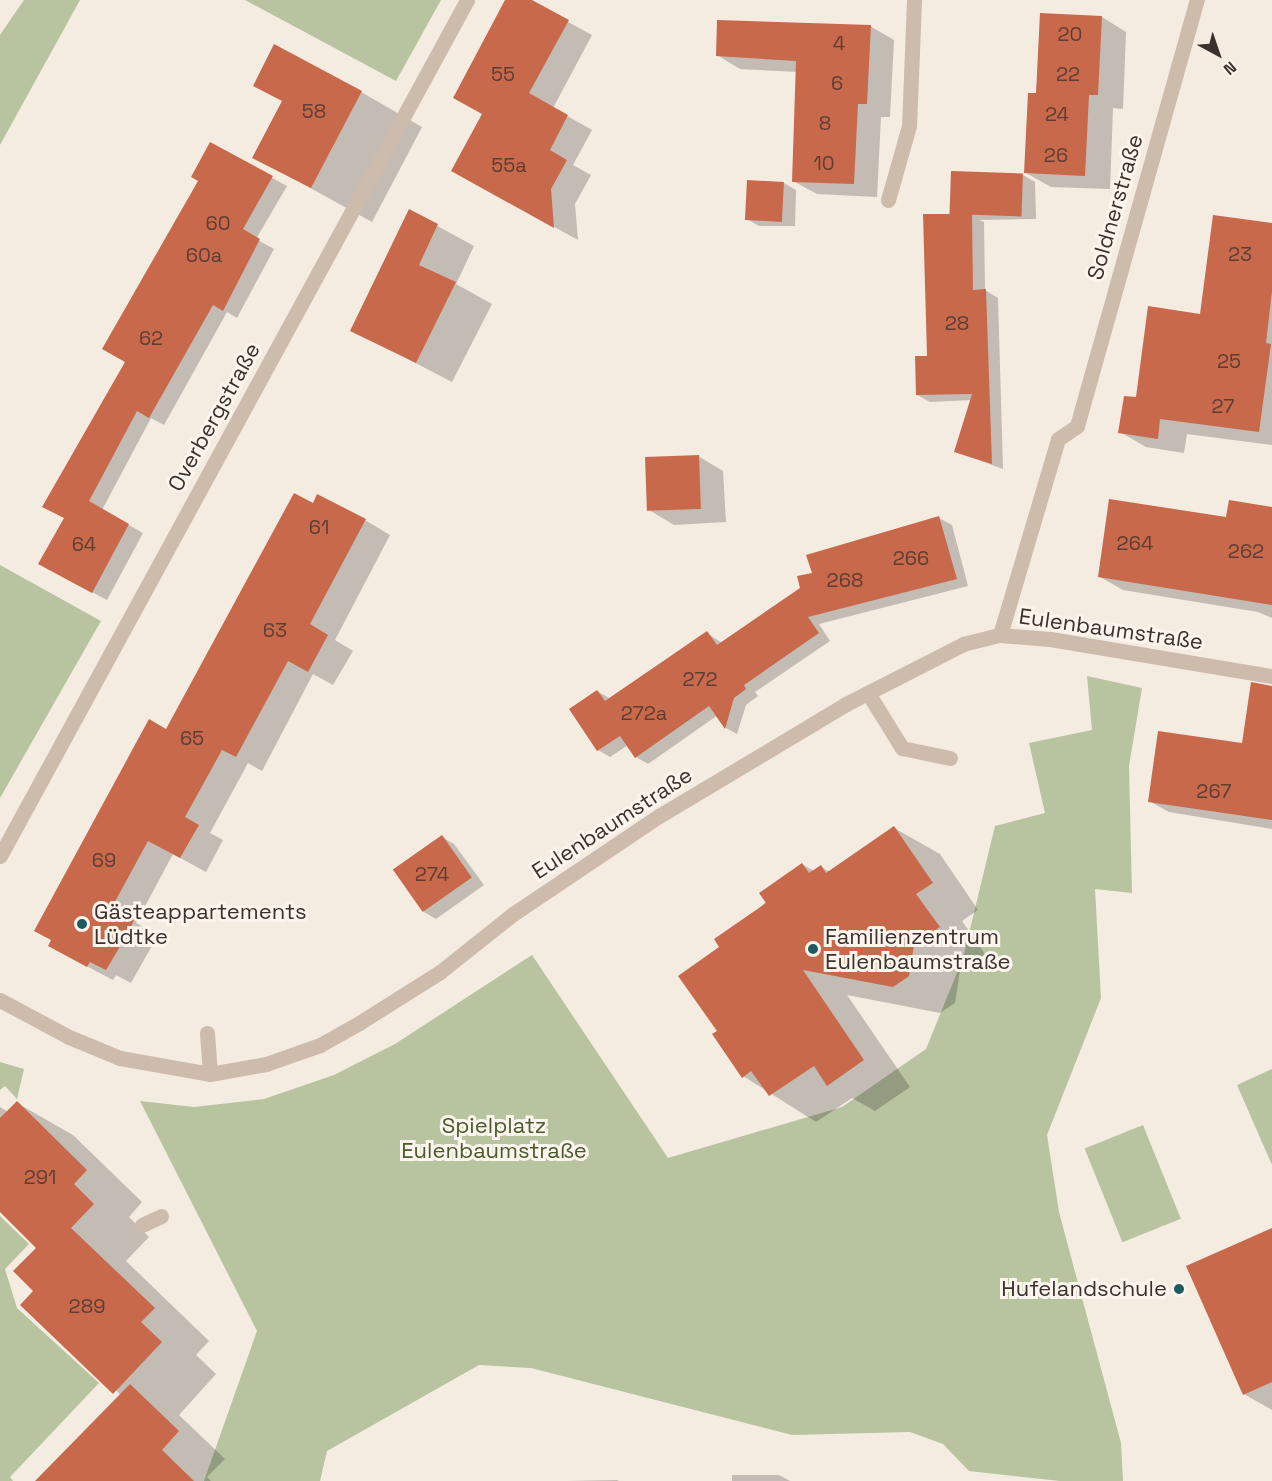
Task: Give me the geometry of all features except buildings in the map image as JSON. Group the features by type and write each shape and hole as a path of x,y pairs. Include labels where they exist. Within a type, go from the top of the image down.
{"street":[{"name":"Overbergstraße","path":"0,855 467,0"},
{"path":"888,200 909,126 914,0"},
{"name":"Soldnerstraße","path":"1000,635 1058,439 1077,426 1197,0"},
{"name":"Eulenbaumstraße","path":"0,1000 69,1037 120,1058 210,1074 266,1064 320,1045 359,1023 440,972 513,914 659,816 868,693 963,644 1000,635 1050,639 1272,676"},
{"path":"868,693 902,748 950,758"},
{"path":"207,1033 210,1074"},
{"path":"142,1225 161,1216"}],"green space":[{"path":"24,0 80,0 0,145 0,35"},
{"path":"245,0 441,0 396,81"},
{"path":"0,565 101,621 0,798"},
{"name":"Spielplatz Eulenbaumstraße","path":"1087,676 1142,688 1129,766 1132,893 1095,889 1101,998 1047,1135 1059,1212 1121,1443 1123,1481 1060,1481 969,1471 943,1444 910,1432 792,1435 531,1368 479,1365 327,1451 320,1481 204,1481 257,1331 140,1101 194,1107 264,1099 334,1075 395,1044 532,955 668,1158 842,1107 926,1049 963,958 995,826 1045,813 1029,743 1092,730"},
{"path":"0,1062 24,1069 17,1099 5,1086 0,1090"},
{"path":"1272,1069 1272,1165 1237,1085"},
{"path":"1143,1125 1181,1219 1122,1242 1085,1149"},
{"path":"0,1216 29,1244 5,1269 17,1308 99,1383 10,1477 13,1481 0,1481"}],"place":[{"name":"Gästeappartements Lüdtke","path":"82,924"},
{"name":"Familienzentrum Eulenbaumstraße","path":"813,949"},
{"name":"Hufelandschule","path":"1179,1289"}]}
